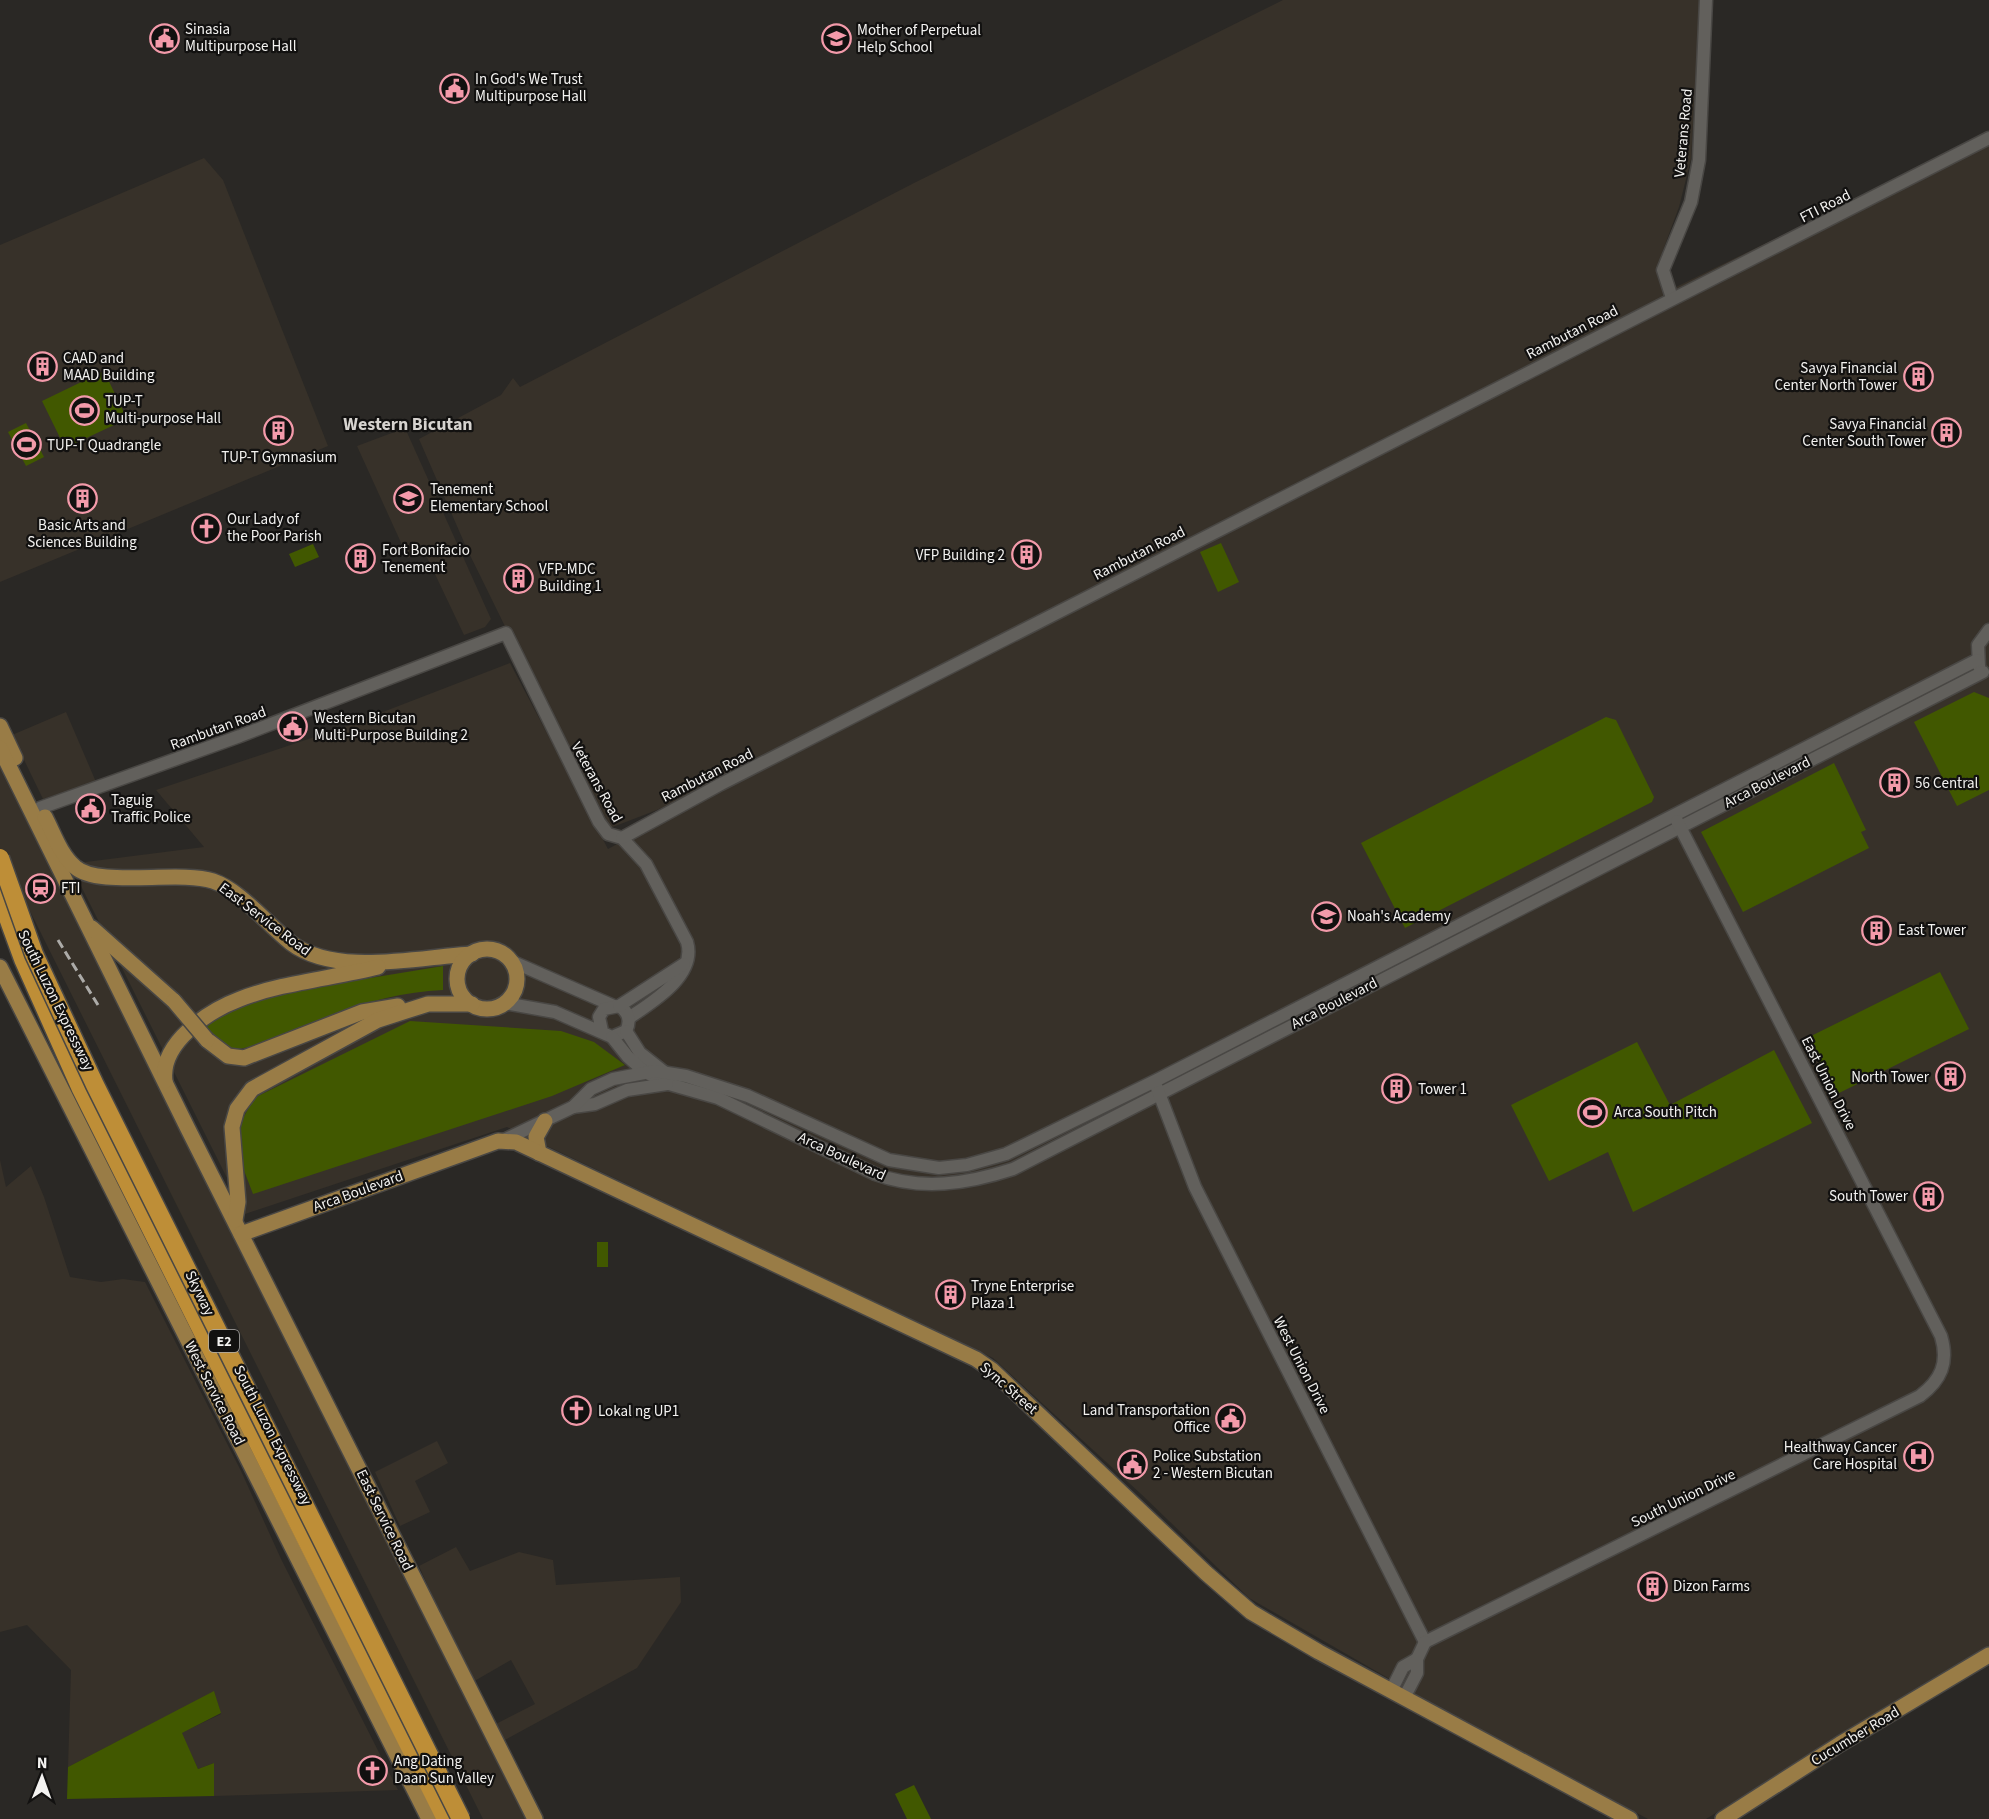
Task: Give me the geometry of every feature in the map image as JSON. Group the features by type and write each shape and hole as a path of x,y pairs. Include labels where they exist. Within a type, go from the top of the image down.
{"highway":[{"name":"Skyway","path":"0,858 34,954 95,1085 463,1819"},
{"name":"South Luzon Expressway","path":"0,889 463,1819"},
{"name":"Skyway","path":"0,897 22,959 81,1089 446,1819"},
{"name":"South Luzon Expressway","path":"0,931 440,1819"}],"main road":[{"name":"East Service Road","path":"0,726 62,850 80,871 105,877 204,878 230,890 291,943 315,957 344,961 472,954"},
{"name":"East Service Road","path":"0,748 165,1083 535,1819"},
{"path":"86,922 174,1001 207,1040 223,1053 244,1058 362,1012 428,1004 472,1004 488,1009 504,1003 513,994 517,981 511,961 492,950 472,954 460,968 458,981 462,994 472,1004"},
{"path":"165,1083 165,1060 176,1043 202,1021 233,1002 264,991 407,959"},
{"name":"West Service Road","path":"0,967 429,1819"},
{"path":"238,1227 232,1126 237,1109 248,1093 367,1025 428,1004"},
{"path":"539,1153 536,1137 545,1121"},
{"path":"504,1140 516,1142 539,1153"},
{"name":"Arca Boulevard","path":"238,1227 504,1140"},
{"name":"Sync Street","path":"539,1153 976,1359 992,1370 1230,1595 1277,1629 1398,1694"},
{"name":"Cucumber Road","path":"1723,1819 1840,1744 1989,1655"},
{"path":"1398,1694 1630,1819"}],"street":[{"name":"Veterans Road","path":"1672,298 1662,270 1691,202 1699,160 1706,0"},
{"name":"FTI Road","path":"1672,298 1788,242 1989,138"},
{"name":"Rambutan Road","path":"622,838 680,805 1672,298"},
{"path":"1986,674 1977,660 1978,645 1989,630"},
{"name":"Veterans Road","path":"506,633 599,822 608,834 622,838 646,864 687,942 690,951 685,963"},
{"name":"Rambutan Road","path":"40,808 240,736 506,633"},
{"name":"Arca Boulevard","path":"504,1140 573,1107 591,1089 613,1079 645,1072 664,1072 748,1096 889,1160 939,1168 967,1166 1006,1154 1157,1080 1977,660"},
{"name":"Arca Boulevard","path":"504,1003 544,1008 607,1034 645,1072 669,1084 718,1098 875,1174 925,1185 976,1180 1013,1169 1680,826 1986,674"},
{"name":"East Union Drive","path":"1674,814 1941,1336 1945,1350 1944,1368"},
{"path":"511,961 616,1006"},
{"path":"685,963 678,977 666,990 627,1024 607,1034 598,1017 604,1009 616,1006 685,963"},
{"name":"Arca Boulevard","path":"616,1006 640,1053 664,1072"},
{"name":"West Union Drive","path":"1157,1080 1158,1095 1195,1187 1425,1642"},
{"name":"Arca Boulevard","path":"573,1107 595,1104 627,1090 669,1084"},
{"name":"South Union Drive","path":"1425,1642 1920,1396 1935,1385 1944,1368"},
{"path":"1398,1694 1403,1667 1417,1659 1425,1642"}],"shaded area":[{"path":"1283,0 1700,0 1691,159 1679,207 1662,253 1676,287 1989,134 1989,1646 1706,1819 1648,1819 1440,1708 1249,1598 1141,1494 993,1358 507,1127 245,1214 70,864 204,847 156,790 344,727 510,663 608,849 740,778 605,830 467,549 419,439 501,395 513,378 520,387 914,183"},
{"path":"204,158 223,180 328,446 0,582 0,245"},
{"name":"Tenement Elementary School","path":"405,428 491,619 485,627 464,635 424,551 408,558 357,446"},
{"path":"66,712 96,782 43,799 12,735"},
{"path":"0,760 527,1819 483,1819 0,851"},
{"path":"0,1160 6,1187 31,1166 44,1197 70,1277 101,1282 123,1279 145,1282 398,1790 214,1796 214,1763 198,1769 181,1733 221,1714 214,1692 68,1767 71,1670 27,1625 0,1632"},
{"path":"437,1441 448,1463 415,1481 430,1512 400,1526 375,1472"},
{"path":"456,1547 470,1571 519,1552 553,1560 556,1585 680,1577 681,1602 637,1668 503,1741 494,1725 535,1704 511,1660 471,1683 419,1566"}],"green space":[{"name":"TUP-T Multi-purpose Hall","path":"104,371 127,419 65,448 42,401"},
{"name":"TUP-T Quadrangle","path":"26,423 44,457 26,466 8,432"},
{"path":"1221,543 1239,582 1218,592 1200,552"},
{"path":"313,544 319,557 295,567 289,554"},
{"path":"1974,692 1989,698 1989,790 1957,806 1914,722"},
{"path":"1606,717 1616,720 1654,797 1652,802 1405,928 1361,843"},
{"path":"1834,763 1866,830 1861,832 1869,848 1743,912 1701,832"},
{"path":"443,966 443,990 400,995 358,1005 254,1046 227,1050 206,1026 225,1011 261,996"},
{"path":"1940,972 1969,1029 1835,1095 1807,1038"},
{"path":"410,1021 561,1031 594,1042 625,1065 552,1096 253,1194 240,1160 240,1124 254,1098"},
{"path":"1637,1042 1670,1105 1774,1050 1812,1123 1633,1212 1608,1152 1549,1181 1511,1105"},
{"path":"597,1242 608,1242 608,1267 597,1267"},
{"path":"214,1691 221,1713 182,1733 198,1769 214,1763 214,1796 67,1799 68,1767"},
{"path":"914,1785 931,1819 907,1819 895,1794"}],"railway":[{"path":"58,940 98,1005"}],"place":[{"name":"Sinasia Multipurpose Hall","path":"164,38"},
{"name":"Mother of Perpetual Help School","path":"836,39"},
{"name":"In God's We Trust Multipurpose Hall","path":"454,88"},
{"name":"CAAD and MAAD Building","path":"42,367"},
{"name":"Savya Financial Center North Tower","path":"1918,377"},
{"name":"TUP-T Multi-purpose Hall","path":"84,410"},
{"name":"TUP-T Gymnasium","path":"279,430"},
{"name":"Savya Financial Center South Tower","path":"1947,433"},
{"name":"TUP-T Quadrangle","path":"26,445"},
{"name":"Basic Arts and Sciences Building","path":"82,498"},
{"name":"Tenement Elementary School","path":"409,498"},
{"name":"Our Lady of the Poor Parish","path":"206,528"},
{"name":"VFP Building 2","path":"1026,555"},
{"name":"Fort Bonifacio Tenement","path":"361,559"},
{"name":"VFP-MDC Building 1","path":"518,578"},
{"name":"Western Bicutan Multi-Purpose Building 2","path":"293,727"},
{"name":"56 Central","path":"1894,783"},
{"name":"Taguig Traffic Police","path":"90,809"},
{"name":"FTI","path":"40,888"},
{"name":"Noah's Academy","path":"1326,916"},
{"name":"East Tower","path":"1877,930"},
{"name":"North Tower","path":"1950,1077"},
{"name":"Tower 1","path":"1397,1089"},
{"name":"Arca South Pitch","path":"1593,1112"},
{"name":"South Tower","path":"1929,1196"},
{"name":"Tryne Enterprise Plaza 1","path":"950,1295"},
{"name":"Lokal ng UP1","path":"577,1411"},
{"name":"Land Transportation Office","path":"1231,1419"},
{"name":"Healthway Cancer Care Hospital","path":"1918,1456"},
{"name":"Police Substation 2 - Western Bicutan","path":"1132,1465"},
{"name":"Dizon Farms","path":"1652,1586"},
{"name":"Ang Dating Daan Sun Valley","path":"373,1770"}],"district":[{"name":"Western Bicutan","path":"408,424"}]}
